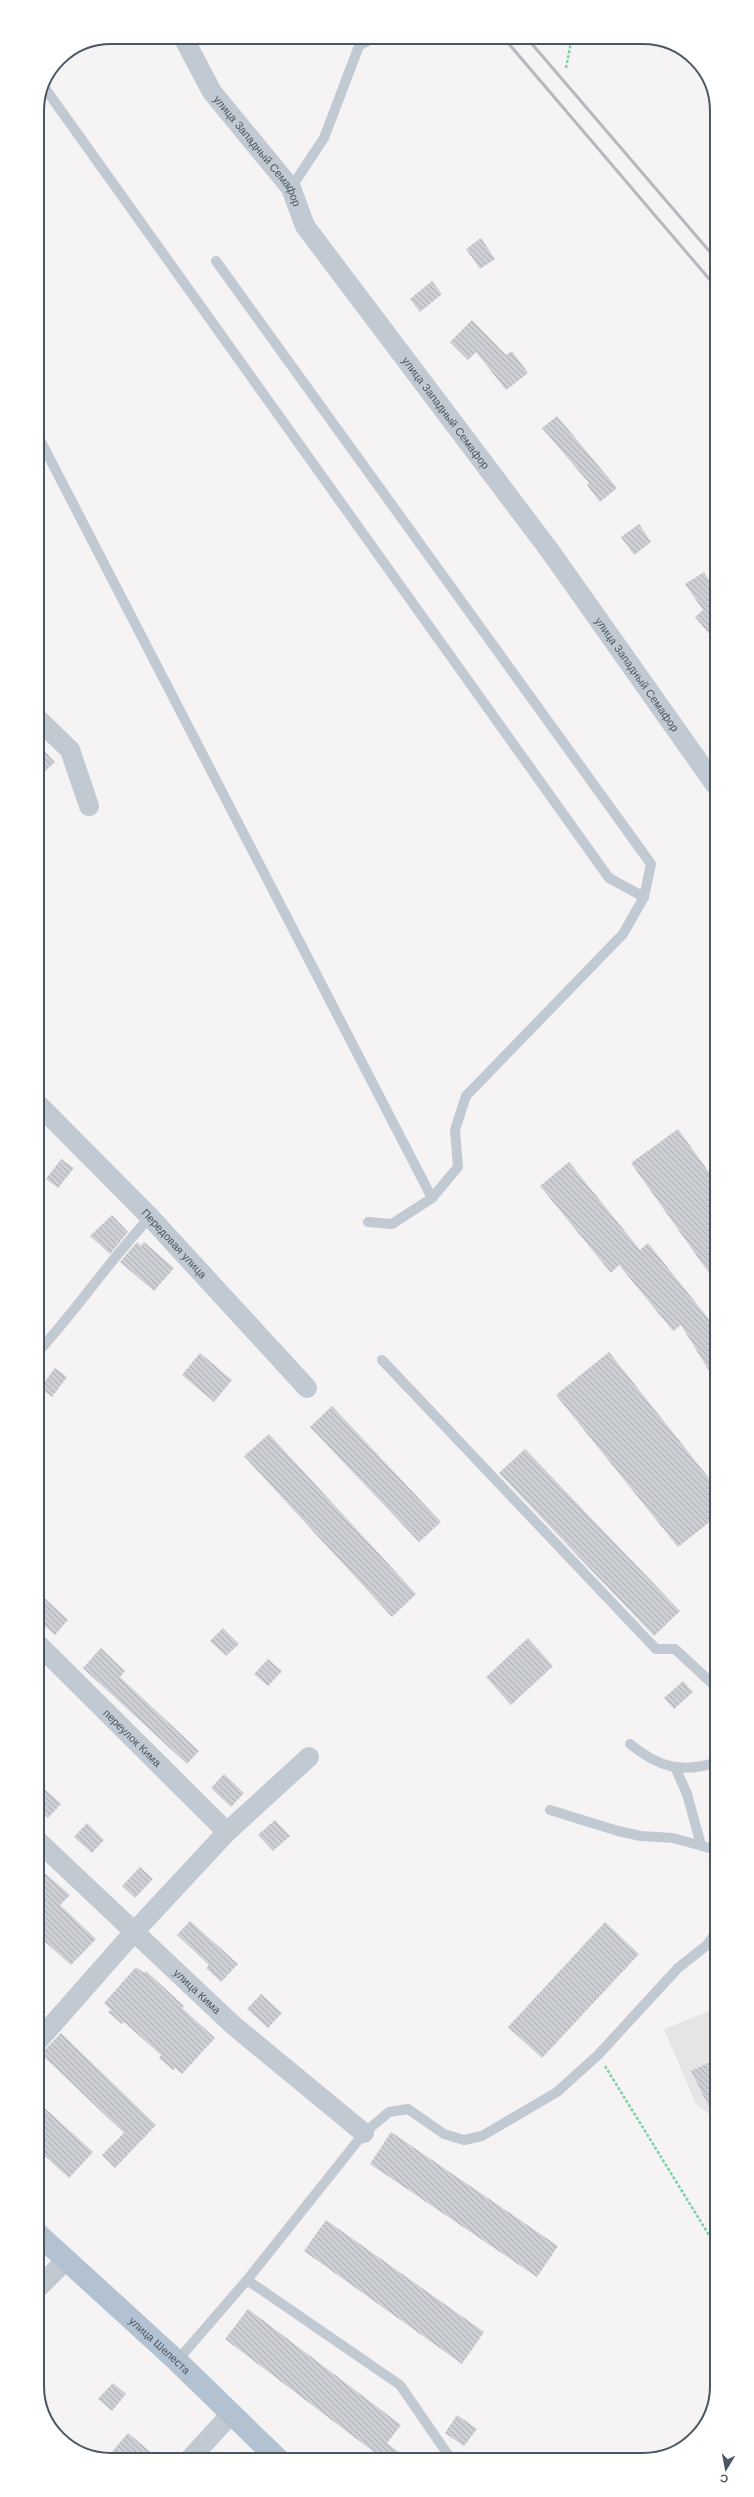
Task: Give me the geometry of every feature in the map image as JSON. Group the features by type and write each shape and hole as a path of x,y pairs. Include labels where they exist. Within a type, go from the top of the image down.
{"main road":[{"name":"улица Шелеста","path":"44,2240 177,2361 272,2453"}],"street":[{"name":"улица Западный Семафор","path":"187,44 212,92 291,188 305,226 550,551 710,778"},
{"path":"44,725 70,750 89,806"},
{"name":"Передовая улица","path":"44,1110 150,1217 307,1388"},
{"name":"переулок Кима","path":"44,1650 227,1832"},
{"path":"44,2034 134,1932 227,1832 310,1757"},
{"name":"улица Кима","path":"44,1847 233,2025 364,2133"},
{"path":"44,2282 66,2260"},
{"path":"195,2453 231,2414"}],"lane":[{"path":"291,188 324,138 359,46 363,44"},
{"path":"47,91 609,878 644,897"},
{"path":"216,261 651,864 644,897 623,934 466,1096 455,1130 458,1168 432,1198 392,1224 368,1222"},
{"path":"44,448 432,1198"},
{"path":"44,1346 62,1326 123,1246 150,1217"},
{"path":"382,1360 656,1649 675,1649 710,1682"},
{"path":"630,1744 651,1760 675,1767 684,1769 710,1763"},
{"path":"675,1767 687,1794 702,1846"},
{"path":"550,1810 618,1831 673,1838 710,1848"},
{"path":"177,2361 247,2280 364,2133 388,2112 408,2109 444,2134 464,2140 482,2136 557,2092 598,2055 678,1968 707,1945 710,1941"},
{"path":"247,2280 400,2385 447,2453"}],"path":[{"path":"566,68 571,44"},
{"path":"598,2055 710,2237"}],"shaded area":[{"path":"710,2011 710,2115 696,2104 664,2029"}],"building":[{"path":"481,238 495,259 480,269 466,249"},
{"path":"432,281 442,294 420,312 410,299"},
{"path":"472,320 506,355 512,351 528,373 506,390 476,352 468,360 450,342"},
{"path":"557,416 617,488 600,502 587,485 589,483 542,428"},
{"path":"639,524 651,542 634,555 621,537"},
{"path":"704,572 710,582 710,635 695,617 703,610 685,584"},
{"path":"44,750 55,762 44,772"},
{"path":"678,1129 710,1174 710,1275 631,1163"},
{"path":"61,1159 74,1168 58,1188 46,1179"},
{"path":"569,1162 640,1250 648,1243 710,1320 710,1372 681,1325 673,1331 619,1265 611,1273 540,1186"},
{"path":"112,1215 128,1232 110,1254 90,1236"},
{"path":"137,1242 141,1246 144,1242 174,1268 154,1291 120,1262"},
{"path":"609,1352 710,1479 710,1522 678,1547 556,1395"},
{"path":"200,1353 232,1380 214,1402 182,1375"},
{"path":"55,1368 67,1377 52,1397 44,1391 44,1383"},
{"path":"332,1406 441,1522 419,1542 310,1427"},
{"path":"269,1434 416,1594 392,1617 244,1456"},
{"path":"525,1449 680,1611 654,1636 499,1473"},
{"path":"44,1598 68,1620 55,1635 44,1625"},
{"path":"223,1628 239,1644 226,1656 210,1641"},
{"path":"528,1638 553,1666 511,1705 486,1677"},
{"path":"101,1648 125,1671 120,1677 199,1751 187,1764 83,1668"},
{"path":"268,1659 282,1671 268,1686 254,1674"},
{"path":"683,1681 693,1692 674,1709 664,1698"},
{"path":"224,1774 244,1793 231,1807 211,1788"},
{"path":"44,1788 61,1804 48,1818 44,1814"},
{"path":"275,1820 290,1836 273,1851 258,1835"},
{"path":"87,1823 104,1840 92,1853 74,1837"},
{"path":"140,1867 153,1879 135,1898 122,1886"},
{"path":"44,1872 70,1895 60,1905 96,1939 71,1965 44,1941"},
{"path":"190,1921 238,1964 221,1982 206,1968 209,1965 177,1935"},
{"path":"605,1922 639,1954 542,2058 508,2027"},
{"path":"136,1967 144,1973 146,1971 184,2006 182,2008 215,2038 182,2074 175,2068 173,2070 159,2058 161,2055 124,2022 122,2024 108,2012 111,2010 104,2003"},
{"path":"261,1994 282,2013 268,2028 247,2009"},
{"path":"61,2033 156,2125 115,2168 102,2155 124,2133 44,2057 44,2051"},
{"path":"710,2062 710,2109 691,2071"},
{"path":"44,2107 93,2152 69,2178 44,2155"},
{"path":"391,2132 558,2246 537,2277 370,2164"},
{"path":"326,2220 484,2332 462,2364 304,2251"},
{"path":"248,2309 401,2425 387,2443 400,2453 375,2453 225,2339"},
{"path":"113,2383 126,2394 112,2411 98,2399"},
{"path":"457,2415 477,2429 464,2446 445,2433"},
{"path":"128,2433 152,2453 111,2453"}],"railway":[{"path":"509,44 710,280"},
{"path":"532,44 710,252"}]}
